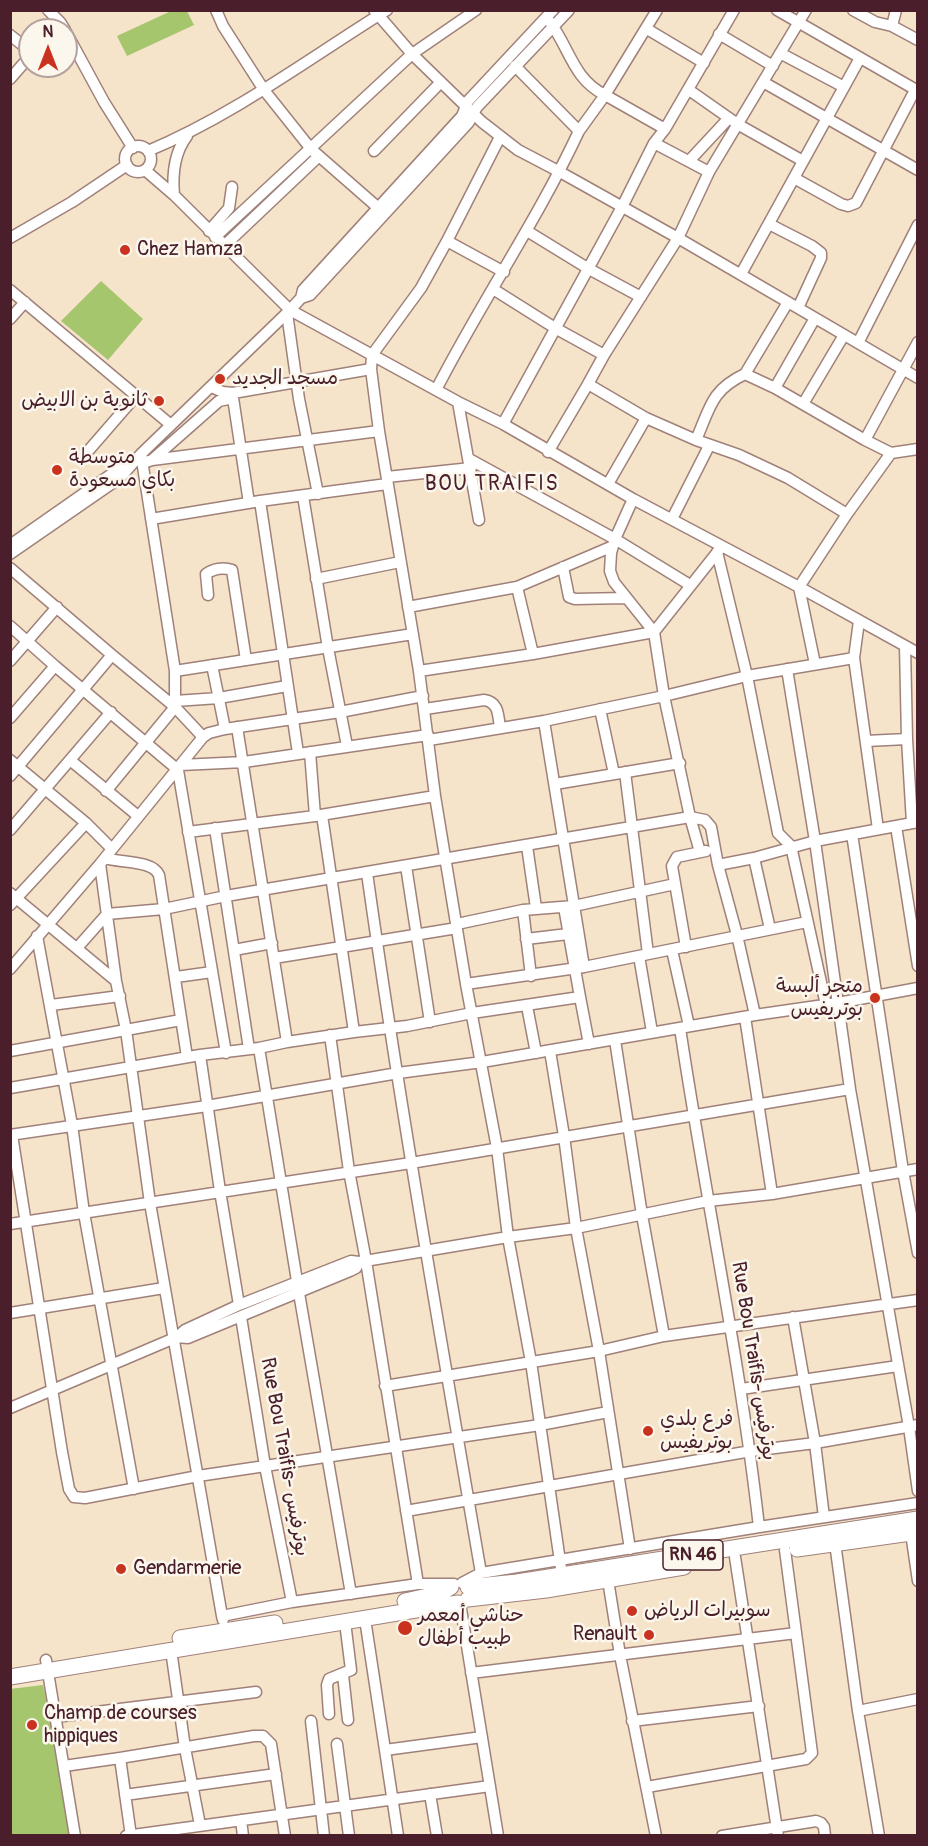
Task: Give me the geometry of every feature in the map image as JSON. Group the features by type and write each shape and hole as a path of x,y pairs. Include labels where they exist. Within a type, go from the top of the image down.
{"highway":[{"name":"RN 46","path":"10,1666 48,1665 171,1650 365,1619 460,1592 561,1568 916,1528"},
{"name":"RN 46","path":"10,1677 48,1665 223,1623 412,1600 441,1593 546,1590 916,1528"}],"street":[{"path":"216,10 223,26 264,90 315,152 382,211"},
{"path":"224,246 412,54 476,10"},
{"path":"470,110 468,101 551,18 569,10"},
{"path":"436,390 560,172 579,132 647,29 657,10"},
{"path":"503,424 589,269 654,143 665,129 734,10"},
{"path":"777,10 916,91 884,153 856,202 851,206 841,204 794,178"},
{"path":"549,452 604,355 678,238 709,172 806,10"},
{"path":"853,10 874,22 892,26 918,40"},
{"path":"892,26 896,10"},
{"path":"148,151 190,132 264,90 380,12 412,54 470,110 518,150 678,238 918,378"},
{"path":"106,791 175,704 175,671 142,460 171,425 302,298 303,290 382,211 462,116 477,107 515,66 551,18"},
{"path":"551,18 584,80 595,89 665,129"},
{"path":"647,29 704,63"},
{"path":"719,34 773,66"},
{"path":"780,53 844,87"},
{"path":"78,57 133,148"},
{"path":"741,274 860,58"},
{"path":"515,66 579,132"},
{"path":"374,151 441,82"},
{"path":"764,82 884,153 918,170"},
{"path":"688,90 739,125 803,161"},
{"path":"689,161 729,118"},
{"path":"174,195 172,178 177,152 190,132"},
{"path":"500,137 421,288 372,355 371,369 379,431 423,696 435,796 466,984 497,1148 508,1237 531,1362 561,1568"},
{"path":"654,143 709,172"},
{"path":"141,147 148,151 150,164 145,170 137,172 127,165 126,158 133,148 141,147"},
{"path":"212,234 315,152"},
{"path":"10,238 72,202 127,165"},
{"path":"145,170 174,195 289,311 503,424 549,452 672,519 720,549 799,587 918,653"},
{"path":"212,234 229,208 232,187"},
{"path":"696,440 715,395 731,380 745,374 793,305 821,258 821,253 812,246 769,224"},
{"path":"858,343 918,225"},
{"path":"527,231 589,269 641,297"},
{"path":"447,241 504,272"},
{"path":"493,289 555,328 604,355"},
{"path":"10,290 171,425"},
{"path":"10,319 25,302"},
{"path":"289,311 297,383 318,494"},
{"path":"775,388 815,318"},
{"path":"803,404 844,335"},
{"path":"865,440 918,342"},
{"path":"211,387 233,393 371,369"},
{"path":"745,374 775,388 891,453 918,449"},
{"path":"588,384 646,418 708,446 739,455 788,478 847,514"},
{"path":"89,450 135,397"},
{"path":"10,554 120,478 219,401 230,397 234,399 249,503"},
{"path":"459,402 479,520"},
{"path":"608,484 646,418"},
{"path":"10,545 123,466 142,460 379,431"},
{"path":"672,519 708,446"},
{"path":"815,664 799,587 891,453"},
{"path":"151,519 318,494 470,464 690,585"},
{"path":"303,496 347,746"},
{"path":"633,499 614,542 610,576 654,632 664,696 690,817 700,852"},
{"path":"260,501 298,753"},
{"path":"408,607 517,587 614,542"},
{"path":"419,671 533,654 654,632 720,549"},
{"path":"720,549 778,833 791,846 826,1005"},
{"path":"316,579 400,562"},
{"path":"563,567 569,597 575,599 626,598"},
{"path":"10,568 112,656 175,704 203,737"},
{"path":"208,595 206,574 212,570 228,568 232,570 246,660"},
{"path":"517,587 533,654"},
{"path":"10,661 57,607"},
{"path":"859,621 854,658 878,829"},
{"path":"10,626 146,742 179,767 244,762 347,746 501,728 664,696 747,676 854,658"},
{"path":"175,671 413,634"},
{"path":"718,865 754,858 791,846 915,822 907,739 905,646"},
{"path":"112,656 13,768 45,789 86,823 112,849"},
{"path":"212,665 225,729"},
{"path":"10,718 55,666"},
{"path":"787,669 815,841 850,1089 886,1303 913,1426 918,1491"},
{"path":"175,704 287,686"},
{"path":"10,969 103,861 203,737 209,733 423,696"},
{"path":"424,709 484,700 492,701 496,705 501,728"},
{"path":"600,709 619,773 630,827 639,891 652,1032"},
{"path":"10,830 111,712"},
{"path":"544,721 563,839 569,907 579,968 580,997 589,1044"},
{"path":"237,728 287,1041"},
{"path":"866,741 907,739"},
{"path":"310,752 319,816 332,879 354,1032"},
{"path":"70,760 138,816"},
{"path":"555,783 680,763"},
{"path":"179,767 226,1053"},
{"path":"188,832 319,816 435,796"},
{"path":"77,948 107,914 164,909 226,896 690,817 709,822 737,935 750,1016 758,1103 772,1194"},
{"path":"86,823 12,899 116,981"},
{"path":"896,826 918,966"},
{"path":"215,828 234,950 266,1096 297,1281"},
{"path":"852,834 903,1171 918,1253"},
{"path":"527,846 536,908"},
{"path":"686,947 672,866 677,857 715,849"},
{"path":"754,858 770,929"},
{"path":"103,861 146,865 158,870 188,1058"},
{"path":"103,861 107,914 116,981 126,1030 136,1116 223,1623 292,1602 418,1584 460,1592"},
{"path":"406,866 430,1022"},
{"path":"367,873 411,1163 480,1574"},
{"path":"274,958 377,942 522,910 569,907 675,884"},
{"path":"569,907 568,934 579,968"},
{"path":"522,910 531,976"},
{"path":"466,984 579,968 807,922"},
{"path":"526,939 568,934"},
{"path":"37,936 64,1078 84,1213 134,1489"},
{"path":"234,950 272,943"},
{"name":"Rue Bou Traifis- بوترفيس","path":"672,950 685,1027 693,1115 731,1326 751,1451 759,1527"},
{"path":"176,978 212,972"},
{"path":"608,1412 540,1425 198,1476 85,1498 74,1497 71,1494 62,1452 11,1135 550,1051 918,988"},
{"path":"51,1005 120,996"},
{"path":"10,1088 131,1066 254,1049 287,1041 430,1022 472,1013 580,997"},
{"path":"527,1005 536,1053"},
{"path":"10,1051 181,1020"},
{"path":"330,1035 363,1262 418,1584"},
{"path":"615,1040 642,1215 664,1336"},
{"path":"550,1051 576,1228 630,1549"},
{"path":"200,1055 239,1305"},
{"path":"10,1224 411,1163 850,1089"},
{"path":"10,1408 174,1338 184,1330 239,1305 351,1260 363,1262 508,1237 576,1228 708,1202 772,1194 918,1169"},
{"path":"174,1338 188,1338 241,1317 356,1268 363,1262"},
{"path":"10,1313 164,1288"},
{"name":"Rue Bou Traifis- بوترفيس","path":"299,1293 351,1594"},
{"path":"385,1386 598,1351 664,1336 918,1300"},
{"name":"Rue Bou Traifis- بوترفيس","path":"241,1317 292,1602"},
{"path":"793,1317 815,1443 825,1517"},
{"path":"741,1389 898,1366"},
{"path":"406,1511 751,1451 815,1443 913,1426"},
{"path":"460,1592 480,1574 561,1568 630,1549 918,1503"},
{"path":"916,1528 918,1581"},
{"path":"835,1543 858,1711 879,1836"},
{"path":"647,1787 806,1759 812,1753 785,1550"},
{"path":"735,1557 778,1831"},
{"path":"608,1580 632,1721 656,1836"},
{"path":"460,1592 498,1836"},
{"path":"365,1619 398,1836"},
{"path":"328,1714 327,1685 329,1679 351,1670 345,1622"},
{"path":"471,1673 747,1641 796,1633"},
{"path":"171,1650 185,1748 200,1825"},
{"path":"48,1665 75,1836"},
{"path":"343,1675 348,1720"},
{"path":"56,1717 256,1692"},
{"path":"858,1711 918,1699"},
{"path":"632,1721 759,1706"},
{"path":"311,1721 324,1836"},
{"path":"64,1766 262,1736 271,1744 285,1836"},
{"path":"385,1750 482,1737"},
{"path":"337,1744 349,1836"},
{"path":"120,1758 129,1835 171,1832 200,1825 490,1786"},
{"path":"125,1796 276,1774"},
{"path":"430,1794 437,1836"},
{"path":"241,1820 243,1836"},
{"path":"722,1836 778,1831 816,1821 824,1827 825,1836"}],"green space":[{"path":"171,11 187,11 194,25 127,56 117,36"},
{"path":"101,281 143,319 108,360 61,321"},
{"name":"Champ de courses hippiques","path":"43,1685 61,1761 72,1835 11,1835 10,1689"}],"place":[{"name":"Chez Hamza","path":"125,250"},
{"name":"مسجد الجديد","path":"220,379"},
{"name":"ثانوية بن الابيض","path":"159,401"},
{"name":"متوسطة بكاي مسعودة","path":"57,470"},
{"name":"متجر ألبسة بوتريفيس","path":"875,998"},
{"name":"فرع بلدي بوتريفيس","path":"648,1431"},
{"name":"Gendarmerie","path":"121,1569"},
{"name":"سوبيرات الرياض","path":"632,1611"},
{"name":"حناشي أمعمر طبيب أطفال","path":"405,1628"},
{"name":"Renault","path":"649,1635"},
{"name":"Champ de courses hippiques","path":"32,1725"}],"district":[{"name":"BOU TRAIFIS","path":"492,485"}]}
